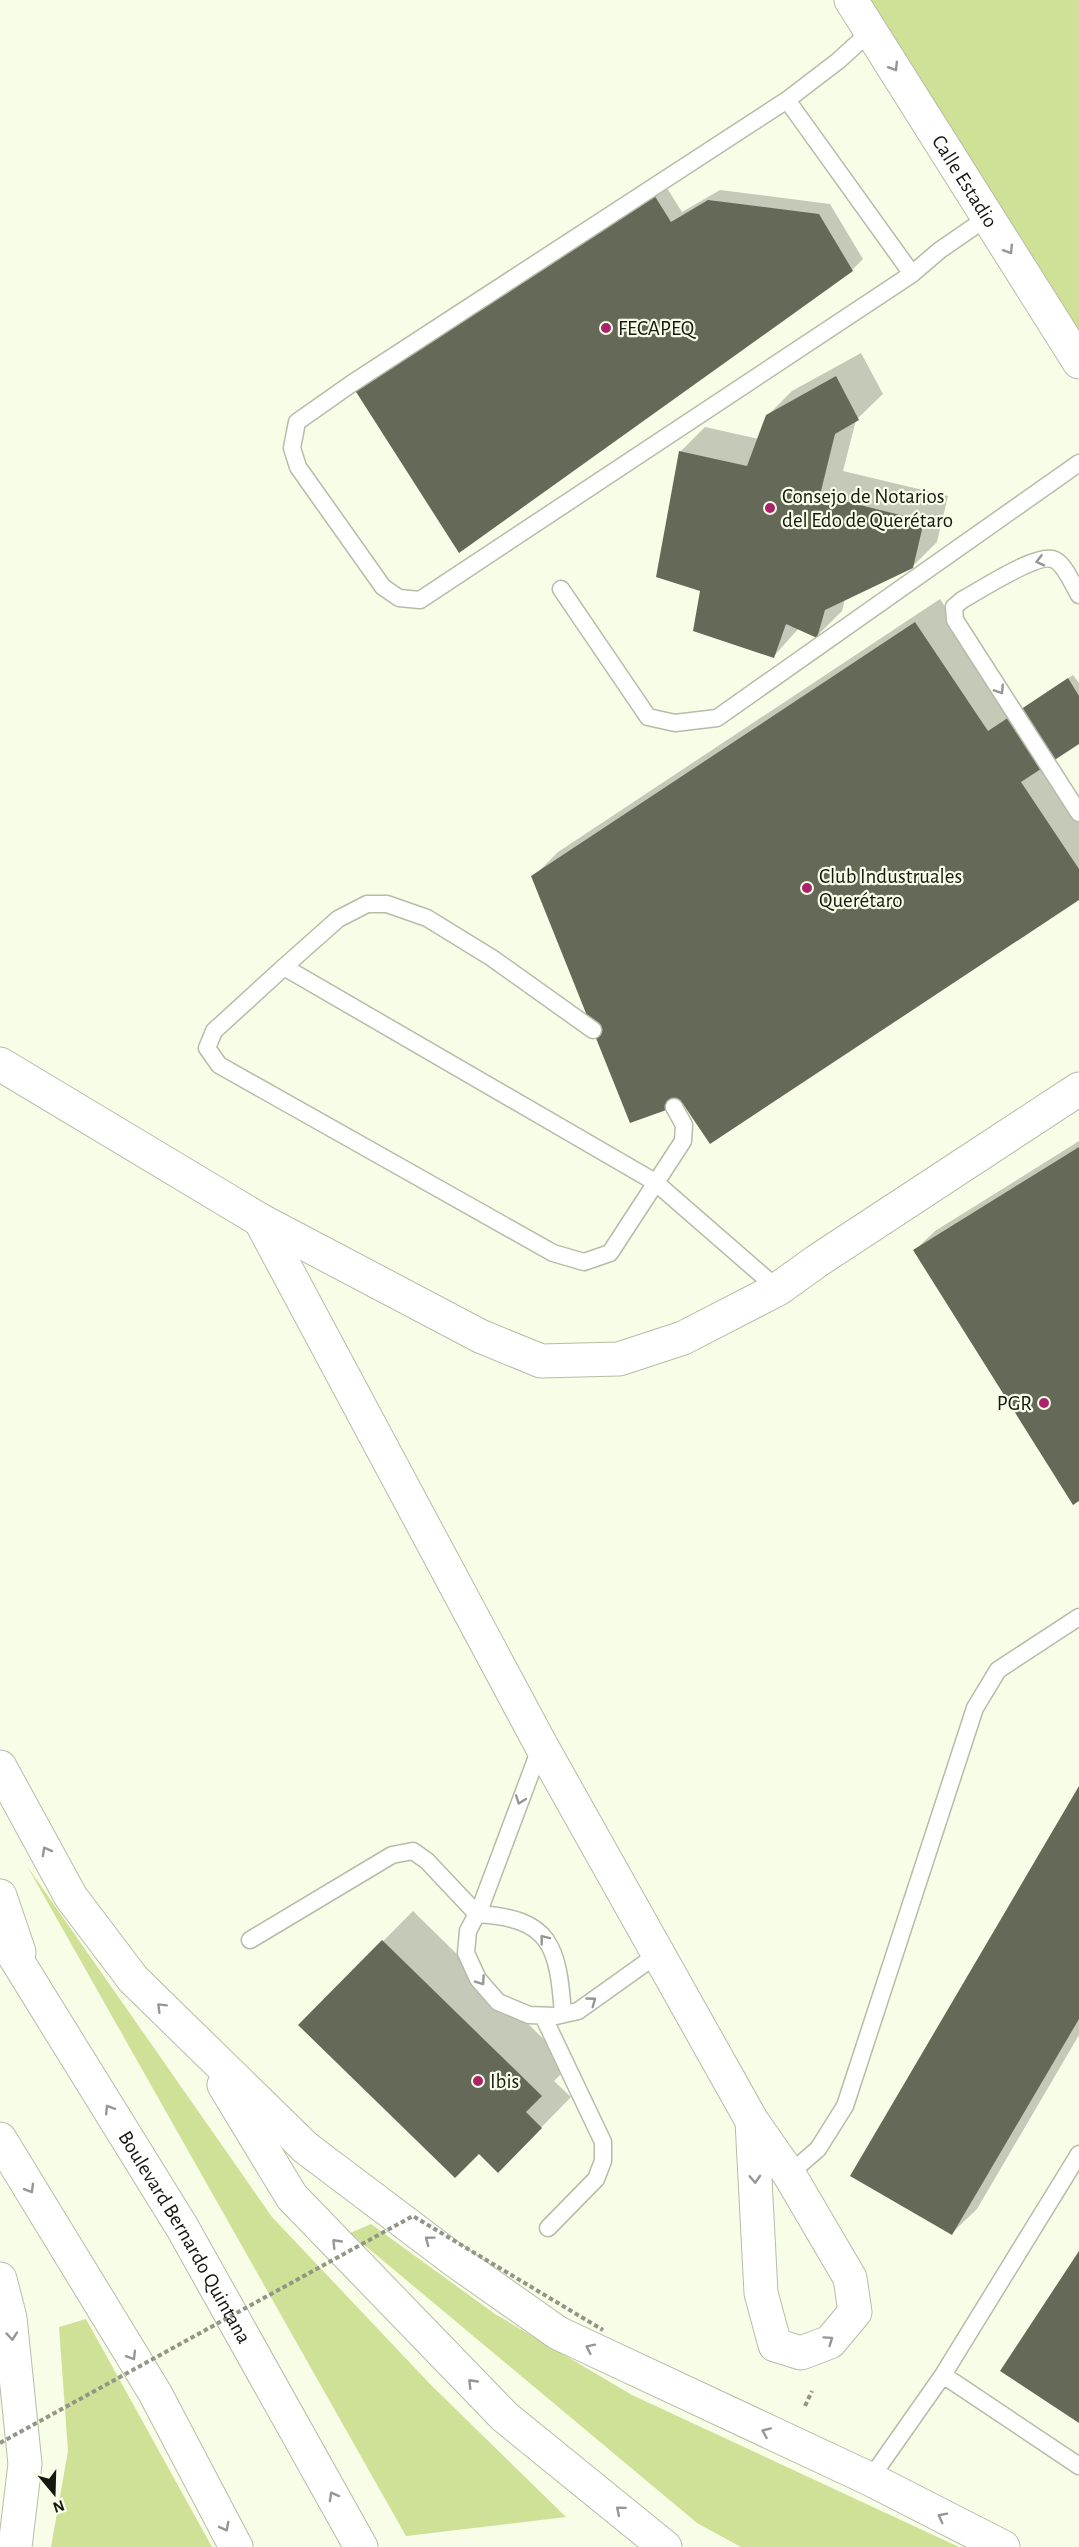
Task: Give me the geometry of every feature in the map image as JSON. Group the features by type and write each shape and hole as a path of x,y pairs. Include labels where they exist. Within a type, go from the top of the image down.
{"main road":[{"name":"Calle Estadio","path":"851,0 1079,362"},
{"path":"0,1064 260,1220 480,1336 541,1361 620,1359 683,1338 778,1289 827,1254 1079,1089"},
{"path":"260,1220 541,1746 752,2121 789,2174 850,2278 855,2312 830,2342 801,2353 775,2345 761,2293 752,2121"},
{"path":"0,1767 71,1897 133,1979 202,2049 306,2148 458,2262 558,2332 749,2425 870,2479 1003,2547"},
{"path":"0,1896 29,1982"},
{"name":"Boulevard Bernardo Quintana","path":"0,1933 182,2227 361,2547"},
{"path":"202,2049 292,2197 505,2417 665,2547"},
{"path":"0,2139 154,2393 236,2547"},
{"path":"0,2279 10,2318 25,2464 15,2547"}],"lane":[{"path":"871,31 838,61 787,100 297,422 292,448 298,467 383,587 399,598 420,600 912,274 940,249 988,217"},
{"path":"787,100 912,274"},
{"path":"561,589 648,717 675,723 717,718 1079,463"},
{"path":"1079,595 1058,561 1049,558 1033,562 962,600 954,607 954,620 1079,813"},
{"path":"592,1030 492,958 427,918 387,903 367,904 338,919 214,1031 207,1048 219,1065 553,1253 584,1262 610,1253 683,1141 684,1125 674,1107"},
{"path":"284,967 655,1182 778,1289"},
{"path":"789,2174 818,2149 845,2106 975,1708 998,1670 1079,1617"},
{"path":"541,1746 477,1914 468,1931 466,1953 478,1979 498,2002 529,2015 543,2016 578,2012 658,1954"},
{"path":"250,1940 392,1855 413,1851 428,1861 477,1914 506,1915 527,1923 545,1938 556,1960 561,1983 563,2014"},
{"path":"543,2016 603,2142 603,2161 596,2179 548,2228"},
{"path":"870,2479 942,2375 1079,2154"},
{"path":"942,2375 1079,2466"}],"path":[{"path":"0,2443 413,2216 603,2330"},
{"path":"807,2403 812,2390"}],"green space":[{"path":"868,0 1079,0 1079,339"},
{"path":"27,1866 272,2217 430,2384 566,2517 406,2536"},
{"path":"371,2224 495,2314 632,2395 959,2547 741,2547 697,2523 350,2233"},
{"path":"86,2319 212,2547 51,2547 68,2451 59,2327"}],"building":[{"name":"FECAPEQ","path":"651,190 671,222 708,200 819,214 853,271 459,553 351,384"},
{"name":"Consejo de Notarios del Edo de Querétaro","path":"836,376 859,420 835,434 820,495 924,521 913,568 825,610 817,638 786,624 774,658 693,631 700,591 656,577 679,451 747,466 766,415"},
{"name":"Club Industruales Querétaro","path":"915,622 988,731 1068,678 1079,696 1079,744 1021,782 1079,869 1079,900 710,1144 683,1104 630,1123 531,876"},
{"name":"PGR","path":"1079,1147 1079,1501 1073,1505 913,1250"},
{"path":"1079,1786 1079,2019 952,2235 850,2176"},
{"path":"382,1940 542,2096 526,2112 542,2128 498,2173 479,2154 455,2178 298,2025"},
{"path":"1079,2251 1079,2423 1000,2371"}],"place":[{"name":"FECAPEQ","path":"606,328"},
{"name":"Consejo de Notarios del Edo de Querétaro","path":"770,508"},
{"name":"Club Industruales Querétaro","path":"807,888"},
{"name":"PGR","path":"1044,1403"},
{"name":"Ibis","path":"478,2081"}]}
